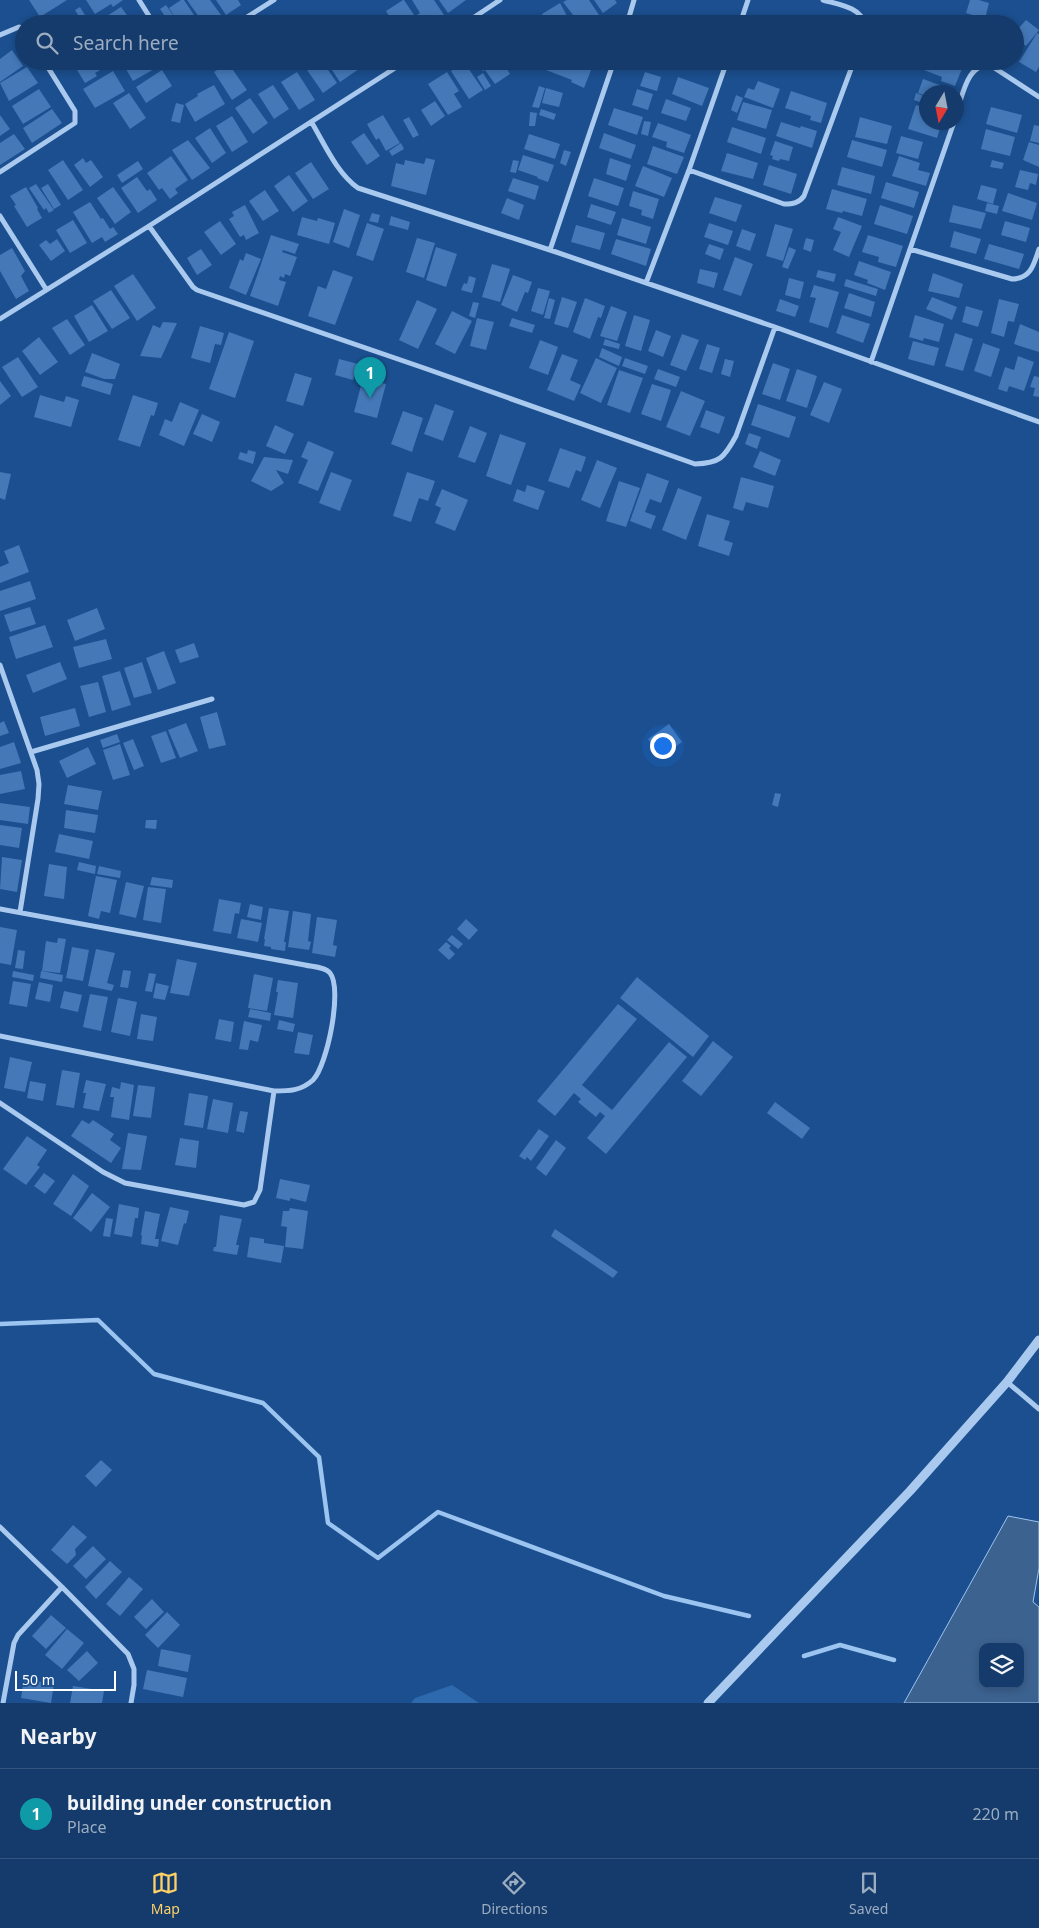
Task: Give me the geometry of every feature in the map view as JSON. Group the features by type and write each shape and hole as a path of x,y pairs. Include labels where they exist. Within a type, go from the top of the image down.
{"street":[{"path":"139,0 148,15"},
{"path":"250,15 274,0"},
{"path":"478,15 500,0"},
{"path":"630,15 634,0"},
{"path":"743,15 748,0"},
{"path":"823,0 860,13 861,15"},
{"path":"0,35 15,29"},
{"path":"0,172 75,123 75,111 50,70"},
{"path":"0,319 312,123 392,70"},
{"path":"550,250 611,70"},
{"path":"646,283 690,170 724,70"},
{"path":"690,170 784,204 796,203 801,200 851,70"},
{"path":"964,91 969,77 975,70"},
{"path":"995,70 1039,97"},
{"path":"312,123 342,172 358,188 775,326 1039,422"},
{"path":"871,362 951,130"},
{"path":"0,216 46,289"},
{"path":"149,226 196,290 695,464 713,463 728,452 736,436 775,326"},
{"path":"910,248 1012,279 1018,279 1029,274 1039,248"},
{"path":"0,665 38,777 38,799 20,912"},
{"path":"30,752 212,699"},
{"path":"0,908 326,970 331,974 335,988 331,1033 325,1059 314,1079 296,1091 274,1091 0,1036"},
{"path":"0,1103 103,1172 125,1183 244,1205 254,1202 260,1190 274,1091"},
{"path":"708,1703 903,1498 1007,1382 1039,1340"},
{"path":"1007,1382 1039,1409"},
{"path":"0,1527 128,1654 134,1669 131,1703"},
{"path":"3,1703 14,1643 18,1635 62,1587"}],"shaded area":[{"path":"1008,1516 1039,1522 1039,1568 1033,1602 1039,1607 1039,1703 904,1703"},
{"path":"452,1685 479,1703 411,1703 415,1698"}],"building":[{"path":"29,0 67,0 43,15 39,15"},
{"path":"86,0 123,0 113,7 111,4 95,14"},
{"path":"184,0 194,15 173,15 169,8"},
{"path":"187,0 210,0 221,15 198,15"},
{"path":"216,0 238,0 241,5 226,15"},
{"path":"404,0 414,15 388,15 386,11"},
{"path":"412,0 434,0 444,15 417,15 420,13"},
{"path":"439,0 466,0 448,13"},
{"path":"567,0 589,0 599,15 573,15 563,2"},
{"path":"594,0 615,0 617,3 603,13"},
{"path":"970,0 989,3 986,15 966,13"},
{"path":"560,3 566,15 543,15"},
{"path":"166,5 173,15 164,15 160,9"},
{"path":"80,7 85,15 78,15 75,10"},
{"path":"121,7 127,15 108,15"},
{"path":"1026,20 1039,30 1026,46 1024,44 1024,22"},
{"path":"1037,33 1039,34 1039,67 1036,72 1024,65 1024,54"},
{"path":"12,50 15,54 15,70 17,70 0,82 0,59"},
{"path":"22,70 29,70 38,83 9,101 0,83"},
{"path":"77,70 100,70 95,73 97,76 85,83"},
{"path":"127,70 152,70 133,81"},
{"path":"162,70 172,86 146,103 136,87"},
{"path":"217,70 233,70 247,90 232,100 214,72"},
{"path":"307,70 328,70 337,83 323,93"},
{"path":"332,70 358,70 340,82"},
{"path":"469,70 483,90 469,99 451,71"},
{"path":"485,70 508,70 510,74 495,84"},
{"path":"546,70 591,70 584,88 571,82 572,80"},
{"path":"924,70 961,70 955,85 941,81 942,77"},
{"path":"113,71 125,91 95,108 83,89"},
{"path":"297,72 315,100 299,110 281,82"},
{"path":"447,72 459,91 454,94 462,107 448,115 428,84"},
{"path":"645,72 661,77 657,91 640,86"},
{"path":"483,73 491,86 485,90 477,77"},
{"path":"678,77 709,88 702,106 672,94"},
{"path":"923,79 940,85 921,85"},
{"path":"758,81 780,89 773,108 744,97 748,88 754,90"},
{"path":"214,85 225,104 195,122 185,104 198,96 197,94"},
{"path":"273,85 289,109 274,119 258,94"},
{"path":"539,86 545,88 539,108 532,107"},
{"path":"546,88 563,93 559,107 542,103"},
{"path":"39,89 51,107 23,124 12,106"},
{"path":"637,89 653,94 648,110 632,105"},
{"path":"791,91 827,103 821,123 810,120 811,116 785,108"},
{"path":"129,93 146,118 130,129 113,103"},
{"path":"916,93 919,94 919,102 914,100"},
{"path":"736,95 743,98 737,113 731,110"},
{"path":"250,98 268,123 253,134 235,108"},
{"path":"666,99 691,108 686,121 661,113"},
{"path":"435,101 445,116 431,126 421,110"},
{"path":"743,102 772,110 766,129 737,120"},
{"path":"176,103 184,105 180,123 171,121"},
{"path":"916,105 919,106 919,130 940,130 937,138 908,129"},
{"path":"991,107 1022,115 1017,133 986,124"},
{"path":"614,108 643,117 637,135 608,125"},
{"path":"52,109 62,123 32,143 23,128"},
{"path":"541,109 556,114 554,120 539,115"},
{"path":"530,112 537,113 535,126 529,126"},
{"path":"0,115 10,129 0,136"},
{"path":"383,115 400,143 386,151 379,138 376,140 367,124"},
{"path":"232,116 248,142 232,152 216,126"},
{"path":"409,117 419,135 413,138 403,120"},
{"path":"860,117 892,126 887,144 855,137"},
{"path":"644,121 651,122 648,136 641,134"},
{"path":"781,122 817,131 812,148 776,136"},
{"path":"658,123 691,135 684,153 666,147 667,142 652,137"},
{"path":"1034,125 1039,126 1039,143 1030,141"},
{"path":"732,127 766,138 761,154 727,142"},
{"path":"210,128 226,153 212,163 195,138"},
{"path":"986,129 1015,137 1010,156 981,149"},
{"path":"364,133 380,156 367,165 351,142"},
{"path":"604,133 636,145 631,159 599,148"},
{"path":"14,134 25,149 0,165 0,143"},
{"path":"529,134 560,144 555,159 524,149"},
{"path":"901,136 923,142 918,159 896,153"},
{"path":"188,140 210,168 192,180 172,150"},
{"path":"852,140 887,150 882,167 847,157"},
{"path":"775,141 793,147 789,161 772,159 773,156 770,155"},
{"path":"1029,142 1039,145 1039,167 1023,160"},
{"path":"401,143 404,149 392,156 389,151"},
{"path":"653,146 684,157 677,174 647,164"},
{"path":"564,150 571,152 566,166 560,163"},
{"path":"727,153 758,163 753,179 721,171"},
{"path":"523,155 554,165 548,182 518,170"},
{"path":"171,156 188,180 175,189 178,193 170,199 162,188 159,190 147,173"},
{"path":"899,156 920,163 918,170 930,173 926,186 892,176"},
{"path":"83,158 86,163 91,160 103,177 90,187 74,165"},
{"path":"426,158 435,160 426,195 391,186 396,163 404,165 405,160 424,164"},
{"path":"610,158 631,165 626,181 606,174"},
{"path":"63,160 83,190 68,200 48,170"},
{"path":"513,160 519,161 516,173 510,172"},
{"path":"992,160 1004,163 1002,169 990,167"},
{"path":"138,161 143,169 122,183 117,175"},
{"path":"311,162 329,189 313,199 295,173"},
{"path":"769,165 797,174 791,194 763,185"},
{"path":"643,166 672,178 664,197 635,186"},
{"path":"842,167 875,176 871,194 837,185"},
{"path":"1020,170 1038,174 1036,185 1030,183 1028,190 1015,187"},
{"path":"289,175 308,201 293,212 274,186"},
{"path":"137,177 147,191 150,189 157,200 138,213 121,188"},
{"path":"513,178 539,186 535,200 508,191"},
{"path":"594,178 624,188 618,206 588,196"},
{"path":"886,182 919,192 914,208 881,198"},
{"path":"36,184 54,210 49,213 46,208 44,210 29,188"},
{"path":"48,184 61,205 54,209 41,188"},
{"path":"981,185 997,189 993,204 977,199"},
{"path":"26,187 42,218 27,227 10,196"},
{"path":"113,187 131,212 115,224 97,198"},
{"path":"832,189 867,199 862,216 826,209"},
{"path":"265,190 279,211 263,221 249,201"},
{"path":"633,191 659,199 653,219 641,215 642,210 629,206"},
{"path":"1008,193 1037,203 1032,220 1002,211"},
{"path":"715,197 742,205 736,222 709,213"},
{"path":"507,198 524,205 519,220 501,213"},
{"path":"90,202 101,219 103,218 110,229 113,227 118,234 105,242 102,237 92,243 73,212"},
{"path":"987,203 999,206 997,214 985,211"},
{"path":"591,204 616,212 611,225 587,217"},
{"path":"245,205 259,233 246,240 244,235 240,237 229,219 234,216 232,212"},
{"path":"880,205 913,216 907,234 874,224"},
{"path":"953,205 986,213 981,229 949,222"},
{"path":"344,209 360,215 349,248 333,242"},
{"path":"372,213 380,215 378,223 369,221"},
{"path":"391,216 410,222 408,230 389,225"},
{"path":"302,217 317,221 318,218 335,223 329,244 297,235"},
{"path":"838,217 862,226 849,257 833,250 841,232 833,229"},
{"path":"622,218 651,227 646,244 617,235"},
{"path":"73,220 87,243 70,253 56,230"},
{"path":"220,221 236,244 221,255 204,232"},
{"path":"1005,221 1030,228 1026,242 1001,235"},
{"path":"367,223 384,229 373,261 356,255"},
{"path":"709,223 733,231 728,245 704,237"},
{"path":"775,224 793,229 783,261 766,256"},
{"path":"576,225 605,233 600,250 571,242"},
{"path":"742,229 756,234 750,251 736,246"},
{"path":"954,231 981,239 976,254 950,247"},
{"path":"271,235 299,244 295,254 283,250 282,252 297,257 290,276 285,274 284,278 280,276 279,280 286,282 278,306 250,296"},
{"path":"868,235 903,246 896,267 878,262 879,257 862,252"},
{"path":"417,238 435,243 424,278 406,272"},
{"path":"806,238 814,240 811,252 803,249"},
{"path":"57,239 65,251 51,261 39,245 46,240 50,244"},
{"path":"616,239 651,249 646,266 611,254"},
{"path":"709,244 724,249 720,260 705,254"},
{"path":"989,244 1024,254 1019,269 984,259"},
{"path":"436,247 457,254 446,287 426,280"},
{"path":"789,247 796,250 788,269 782,267"},
{"path":"12,248 25,271 21,276 29,291 16,299 0,271 0,255"},
{"path":"201,249 212,265 197,275 187,258"},
{"path":"246,253 261,259 246,295 229,288 240,259 243,261"},
{"path":"735,257 753,264 741,296 723,290"},
{"path":"859,261 891,272 885,290 867,283 868,280 854,275"},
{"path":"492,264 510,269 500,302 482,297"},
{"path":"700,269 718,273 714,288 697,283"},
{"path":"333,270 353,277 335,325 308,316 318,286 326,289"},
{"path":"818,270 836,274 834,282 816,277"},
{"path":"933,273 963,284 959,298 928,291"},
{"path":"133,274 156,308 137,321 114,286"},
{"path":"513,275 532,282 528,293 525,292 517,312 501,305"},
{"path":"469,276 476,278 472,293 461,290 464,283 467,284"},
{"path":"789,278 804,282 800,299 785,295"},
{"path":"846,279 878,289 876,296 844,286"},
{"path":"814,285 839,292 828,328 809,322 816,298 810,297"},
{"path":"538,288 550,291 543,315 531,311"},
{"path":"111,290 130,318 112,329 93,301"},
{"path":"849,293 875,302 871,317 844,308"},
{"path":"562,297 577,302 568,328 554,324"},
{"path":"932,297 957,307 952,320 926,309"},
{"path":"549,298 555,300 550,319 544,318"},
{"path":"585,298 605,306 601,318 598,317 590,339 573,332"},
{"path":"780,299 799,306 795,317 776,311"},
{"path":"999,299 1019,304 1014,322 1008,321 1004,337 991,333"},
{"path":"417,300 437,309 418,349 399,340"},
{"path":"473,302 479,303 475,318 469,316"},
{"path":"92,305 108,331 89,342 74,316"},
{"path":"611,306 627,312 617,341 600,336"},
{"path":"966,306 983,311 978,327 962,322"},
{"path":"452,311 472,321 455,354 435,344"},
{"path":"634,315 650,320 641,351 625,346"},
{"path":"842,315 870,324 863,343 836,333"},
{"path":"915,315 944,324 939,342 924,338 923,341 909,337"},
{"path":"477,318 494,322 486,350 470,346"},
{"path":"512,318 535,325 532,333 509,326"},
{"path":"67,319 85,345 70,355 52,328"},
{"path":"163,322 177,323 161,358 140,356 153,325 160,328"},
{"path":"1020,324 1039,332 1039,352 1014,344"},
{"path":"200,326 224,333 221,345 215,344 210,363 191,358"},
{"path":"656,330 671,336 663,357 648,351"},
{"path":"229,332 254,341 235,398 209,389"},
{"path":"955,333 973,339 963,371 945,366"},
{"path":"682,334 699,340 686,371 670,365"},
{"path":"39,337 58,362 40,375 22,351"},
{"path":"605,339 620,344 619,349 603,345"},
{"path":"540,340 558,347 548,375 529,368"},
{"path":"913,341 939,348 934,366 908,359"},
{"path":"983,343 1000,349 991,377 974,371"},
{"path":"707,344 720,348 712,373 699,369"},
{"path":"602,348 622,357 619,366 599,357"},
{"path":"92,353 120,364 115,379 104,379 85,372"},
{"path":"562,354 578,360 570,380 581,385 574,401 547,390"},
{"path":"1018,356 1034,362 1024,391 1009,386 1007,392 998,389 1005,367 1014,370"},
{"path":"18,357 38,387 22,397 2,367"},
{"path":"596,358 617,368 601,403 580,393"},
{"path":"625,358 648,366 645,374 622,366"},
{"path":"339,359 358,364 353,380 335,375"},
{"path":"725,359 734,361 730,377 721,374"},
{"path":"773,363 790,369 780,400 762,394"},
{"path":"658,369 680,377 676,387 654,379"},
{"path":"797,369 817,376 807,408 786,401"},
{"path":"619,370 643,378 630,413 607,405"},
{"path":"295,373 312,378 303,406 286,401"},
{"path":"84,376 113,384 110,395 81,386"},
{"path":"1034,376 1039,377 1039,397 1033,396 1035,388 1030,387"},
{"path":"363,378 386,384 377,418 354,412"},
{"path":"0,381 11,396 0,405"},
{"path":"824,382 842,389 829,423 810,415"},
{"path":"652,384 671,390 661,421 641,414"},
{"path":"681,391 705,401 690,436 666,427"},
{"path":"40,395 64,402 66,396 79,400 71,427 34,417"},
{"path":"133,395 158,403 154,416 151,415 140,447 118,440"},
{"path":"180,402 199,410 184,446 159,435 165,419 172,422"},
{"path":"435,404 454,411 443,441 424,434"},
{"path":"758,404 796,417 789,438 751,425"},
{"path":"706,410 725,417 719,434 700,427"},
{"path":"403,411 423,418 412,452 391,444"},
{"path":"202,414 220,422 212,442 193,434"},
{"path":"275,425 294,434 285,454 266,446"},
{"path":"470,426 487,433 475,463 458,457"},
{"path":"749,433 761,437 757,449 745,444"},
{"path":"500,434 526,443 511,485 486,476"},
{"path":"308,441 334,452 318,491 298,483 308,460 301,457"},
{"path":"560,448 586,457 581,472 576,470 569,488 548,481"},
{"path":"248,450 256,452 253,464 238,459 240,452 247,454"},
{"path":"760,451 781,460 775,476 753,467"},
{"path":"264,457 293,460 288,474 276,470 284,483 271,491 251,481"},
{"path":"597,460 617,468 600,508 581,500"},
{"path":"0,472 11,474 5,500 0,498"},
{"path":"331,472 352,480 340,511 319,503"},
{"path":"407,472 435,481 428,501 419,498 411,522 393,516"},
{"path":"647,473 669,481 661,503 650,499 645,512 656,516 651,529 630,521"},
{"path":"741,477 774,486 768,508 746,502 743,511 733,508"},
{"path":"619,481 640,488 626,527 606,521"},
{"path":"527,485 545,491 538,510 513,501 517,489 525,492"},
{"path":"678,488 702,497 686,540 662,530"},
{"path":"442,489 468,500 455,531 435,523 441,508 435,505"},
{"path":"707,514 730,521 724,540 733,543 729,556 698,546"},
{"path":"19,545 29,572 0,583 0,567 9,563 4,551"},
{"path":"30,581 36,599 0,611 0,591"},
{"path":"30,607 36,624 10,632 4,615"},
{"path":"97,608 105,629 75,641 67,620"},
{"path":"45,625 53,647 16,659 9,637"},
{"path":"106,639 112,659 79,668 73,647"},
{"path":"194,643 199,657 180,663 175,650"},
{"path":"164,651 176,683 158,690 146,658"},
{"path":"60,662 67,679 33,693 26,675"},
{"path":"142,662 152,693 134,698 124,668"},
{"path":"120,671 131,705 112,711 102,676"},
{"path":"98,682 106,712 89,717 80,686"},
{"path":"75,708 80,726 45,736 40,717"},
{"path":"217,712 226,745 209,749 200,717"},
{"path":"4,721 9,733 0,736 0,723"},
{"path":"186,723 198,751 180,758 168,730"},
{"path":"669,724 682,742 661,757 648,739"},
{"path":"166,731 176,758 161,763 151,736"},
{"path":"117,734 120,742 103,748 100,740"},
{"path":"133,739 144,766 134,770 123,743"},
{"path":"14,742 21,763 0,769 0,747"},
{"path":"120,744 130,775 113,780 103,750"},
{"path":"88,747 96,764 67,778 59,761"},
{"path":"21,771 25,789 0,794 0,775"},
{"path":"68,785 102,791 98,810 64,804"},
{"path":"775,793 781,794 778,807 772,805"},
{"path":"0,803 30,807 28,824 0,820"},
{"path":"66,810 98,815 95,833 64,828"},
{"path":"146,820 157,820 156,829 145,828"},
{"path":"0,825 22,828 19,848 0,845"},
{"path":"59,834 93,841 89,859 55,852"},
{"path":"2,857 22,860 17,892 0,889"},
{"path":"79,862 96,866 95,874 77,870"},
{"path":"49,864 67,867 64,899 44,896"},
{"path":"99,866 121,871 120,878 97,874"},
{"path":"96,876 117,880 110,913 101,911 99,919 88,916"},
{"path":"152,877 173,880 172,888 150,885"},
{"path":"126,882 144,886 136,918 119,914"},
{"path":"148,887 166,889 161,923 143,920"},
{"path":"219,899 241,903 239,914 235,913 231,934 213,931"},
{"path":"250,904 263,907 261,920 247,917"},
{"path":"269,908 289,911 284,942 286,942 285,951 264,946"},
{"path":"293,911 311,914 308,941 311,942 309,950 288,947"},
{"path":"317,917 337,920 333,945 337,946 335,957 312,953"},
{"path":"241,919 262,923 258,942 237,938"},
{"path":"466,919 478,930 469,940 457,929"},
{"path":"0,927 17,930 11,965 0,963"},
{"path":"452,935 463,944 458,949 447,940"},
{"path":"58,938 66,939 60,973 42,971 46,941 57,943"},
{"path":"446,942 451,946 449,948 455,954 449,960 438,950"},
{"path":"72,947 89,950 83,981 66,978"},
{"path":"96,949 115,953 107,983 114,985 112,991 88,986"},
{"path":"18,950 25,951 23,969 15,968"},
{"path":"177,959 197,963 189,996 170,993"},
{"path":"123,970 131,971 128,988 120,987"},
{"path":"13,971 34,975 33,981 12,977"},
{"path":"41,971 63,975 62,982 40,978"},
{"path":"149,973 156,974 152,992 145,991"},
{"path":"254,974 273,978 267,1011 248,1008"},
{"path":"637,977 709,1036 693,1057 620,998"},
{"path":"278,980 298,983 293,1018 274,1015"},
{"path":"13,981 31,984 27,1007 9,1004"},
{"path":"39,982 53,985 50,1002 35,999"},
{"path":"156,983 169,986 165,1000 153,998"},
{"path":"64,991 82,995 78,1012 60,1008"},
{"path":"90,994 108,997 101,1031 83,1027"},
{"path":"118,998 137,1002 130,1036 111,1032"},
{"path":"618,1004 637,1019 582,1085 612,1110 669,1042 687,1057 606,1154 587,1138 605,1116 600,1112 596,1117 578,1102 581,1099 574,1093 555,1116 537,1101"},
{"path":"250,1009 271,1013 270,1021 248,1017"},
{"path":"141,1014 157,1017 153,1041 137,1039"},
{"path":"219,1019 234,1022 231,1042 215,1039"},
{"path":"279,1020 295,1024 293,1032 277,1029"},
{"path":"244,1021 262,1025 258,1042 250,1040 248,1050 239,1049"},
{"path":"298,1032 313,1035 309,1055 294,1053"},
{"path":"713,1041 733,1057 701,1096 682,1081"},
{"path":"10,1057 32,1062 25,1092 4,1088"},
{"path":"62,1070 80,1073 74,1108 56,1105"},
{"path":"86,1080 106,1084 99,1111 83,1108 86,1093 83,1093"},
{"path":"30,1081 46,1084 43,1101 27,1098"},
{"path":"121,1082 134,1085 129,1120 111,1117 114,1097 110,1097 112,1087 120,1089"},
{"path":"138,1085 155,1087 151,1118 133,1116"},
{"path":"189,1093 208,1096 203,1128 184,1125"},
{"path":"213,1099 233,1103 228,1133 207,1129"},
{"path":"775,1102 810,1128 802,1139 767,1113"},
{"path":"240,1111 248,1112 244,1133 236,1131"},
{"path":"82,1120 89,1124 93,1120 114,1134 110,1140 121,1148 111,1163 71,1136"},
{"path":"539,1129 549,1136 531,1161 527,1157 525,1160 519,1156"},
{"path":"128,1133 147,1136 141,1170 122,1169"},
{"path":"27,1136 47,1150 37,1165 40,1167 26,1185 3,1169"},
{"path":"180,1138 199,1141 196,1168 175,1165"},
{"path":"556,1140 566,1148 546,1176 536,1168"},
{"path":"44,1173 55,1181 45,1194 34,1186"},
{"path":"73,1174 89,1186 71,1216 53,1204"},
{"path":"280,1179 310,1185 306,1202 290,1198 290,1201 276,1198"},
{"path":"92,1193 110,1207 91,1232 73,1218"},
{"path":"119,1204 139,1208 138,1218 135,1218 132,1237 114,1234"},
{"path":"170,1207 189,1211 178,1245 161,1241"},
{"path":"290,1208 308,1211 303,1249 285,1247 287,1227 281,1226 283,1211 289,1211"},
{"path":"145,1211 160,1214 155,1239 159,1239 158,1247 141,1244"},
{"path":"220,1215 242,1219 236,1245 239,1245 237,1255 213,1251 214,1247 216,1247"},
{"path":"106,1218 113,1219 110,1237 103,1236"},
{"path":"555,1229 618,1272 613,1278 551,1236"},
{"path":"250,1237 264,1239 264,1243 284,1246 281,1263 247,1257"},
{"path":"101,1460 112,1470 96,1487 85,1476"},
{"path":"73,1525 87,1537 75,1549 76,1555 67,1564 51,1550"},
{"path":"93,1546 106,1559 86,1579 73,1566"},
{"path":"110,1561 122,1572 96,1599 85,1587"},
{"path":"129,1577 143,1589 120,1616 106,1604"},
{"path":"152,1599 164,1612 146,1629 134,1617"},
{"path":"167,1612 180,1625 158,1648 145,1635"},
{"path":"51,1615 66,1628 46,1649 32,1636"},
{"path":"67,1629 84,1643 62,1669 45,1655"},
{"path":"161,1649 191,1655 188,1672 158,1666"},
{"path":"87,1651 98,1663 79,1681 67,1670"},
{"path":"147,1670 187,1678 183,1697 143,1689"},
{"path":"24,1679 54,1684 51,1703 21,1698"},
{"path":"73,1686 104,1691 102,1703 70,1703"}],"waterway":[{"path":"0,1324 98,1320 154,1374 263,1403 319,1457 328,1523 378,1558 438,1512 664,1596 749,1616"},
{"path":"804,1656 840,1645 894,1660"}],"place":[{"name":"building under construction","path":"370,398"}]}
